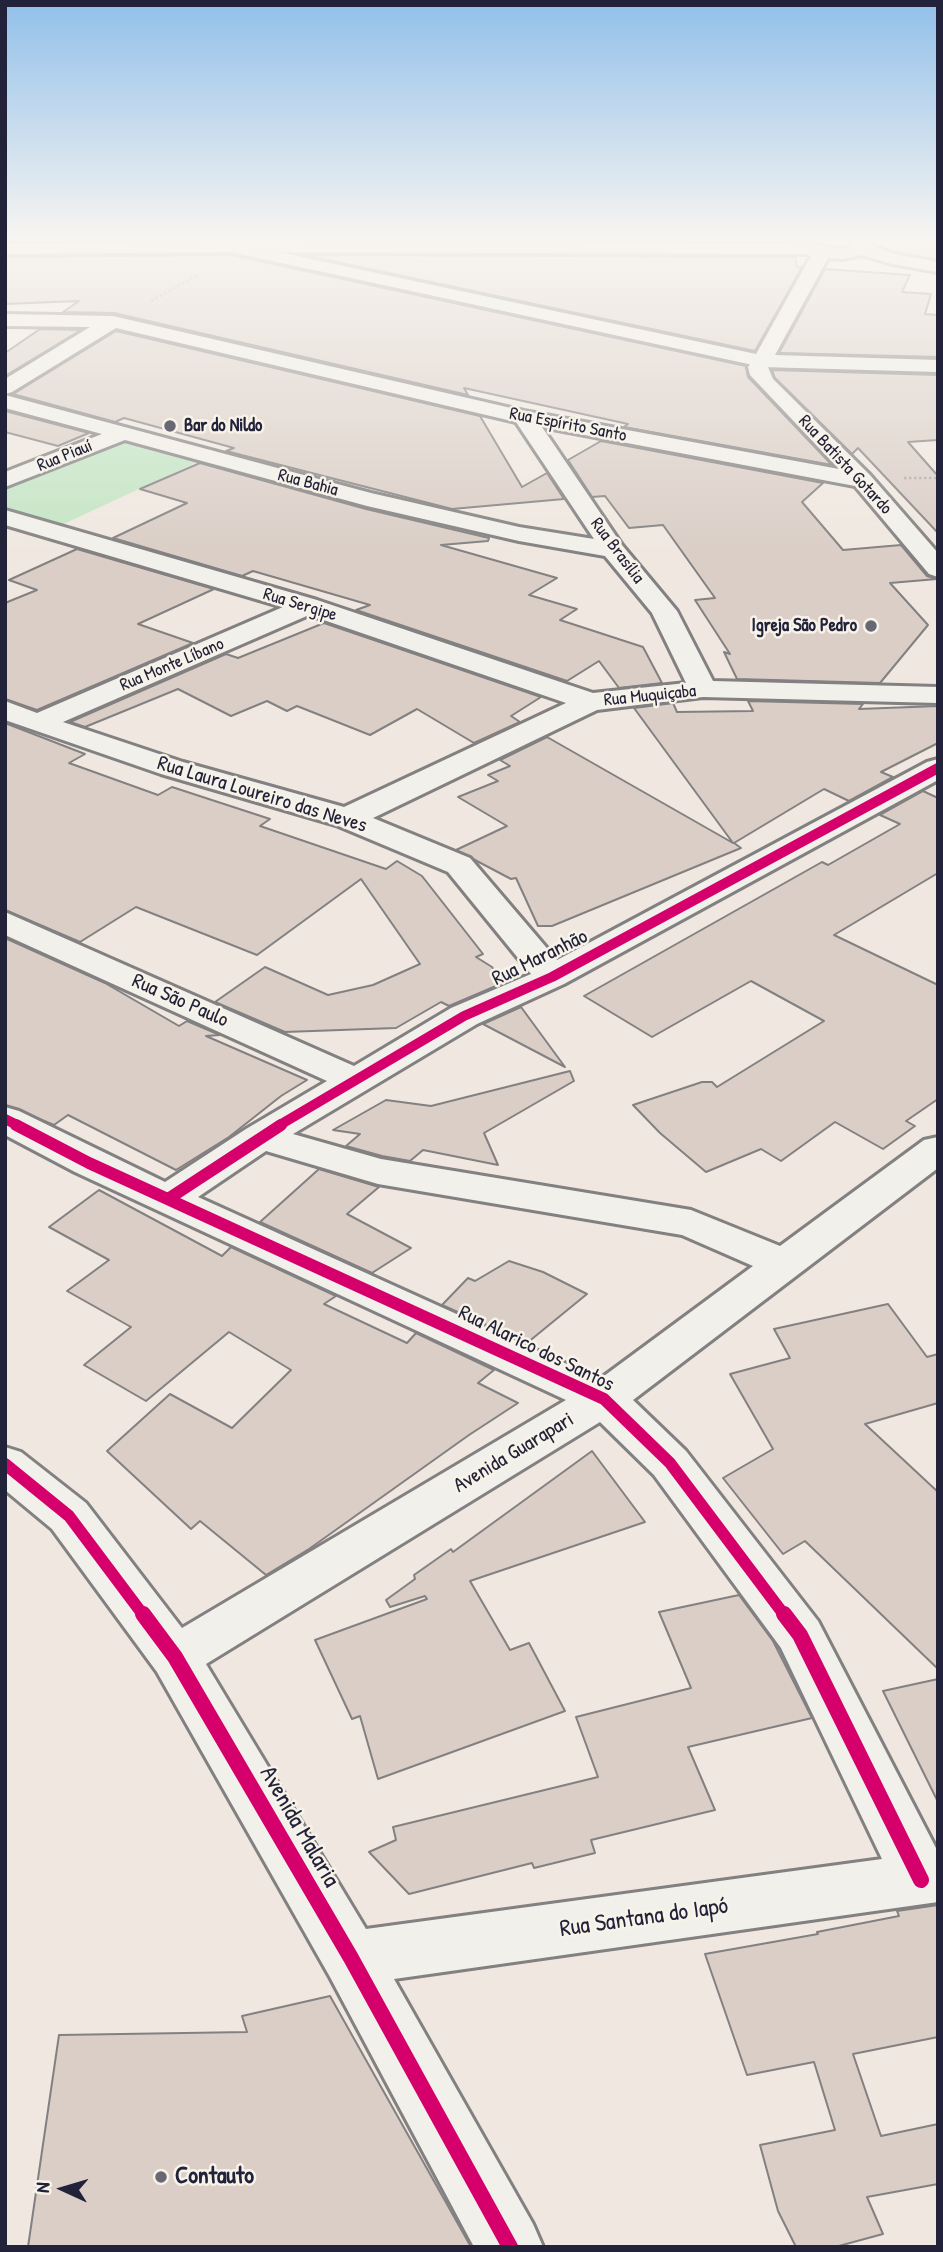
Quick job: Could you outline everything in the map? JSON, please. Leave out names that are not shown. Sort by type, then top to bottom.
[{"type":"street","points":[[5,388],[75,346]]},
{"type":"street","name":"Rua Espírito Santo","points":[[215,346],[524,416],[776,466],[862,480]]},
{"type":"street","points":[[687,346],[762,361],[938,366]]},
{"type":"street","points":[[762,361],[768,346]]},
{"type":"street","name":"Rua Batista Gotardo","points":[[762,361],[758,367],[766,383],[862,480],[938,569]]},
{"type":"street","name":"Rua Bahia","points":[[5,401],[367,499],[519,534],[613,550]]},
{"type":"street","name":"Rua Brasília","points":[[524,416],[613,550],[664,611],[703,690]]},
{"type":"street","name":"Rua Piauí","points":[[5,480],[124,433]]},
{"type":"street","name":"Rua Sergipe","points":[[5,517],[308,606],[591,702]]},
{"type":"street","name":"Rua Monte Líbano","points":[[37,723],[308,606]]},
{"type":"street","name":"Rua Muquiçaba","points":[[347,818],[591,702],[703,690],[938,695]]},
{"type":"street","name":"Rua Laura Loureiro das Neves","points":[[5,710],[172,768],[347,818],[459,865],[552,977]]},
{"type":"street","name":"Rua Maranhão","points":[[168,1199],[260,1137],[464,1016],[552,977],[938,768]]},
{"type":"street","name":"Rua São Paulo","points":[[5,922],[355,1080]]},
{"type":"street","name":"Rua Alarico dos Santos","points":[[5,1119],[168,1199],[604,1399],[670,1463],[800,1635],[929,1878]]},
{"type":"street","points":[[260,1137],[378,1171],[691,1223],[784,1264]]},
{"type":"street","name":"Avenida Guarapari","points":[[175,1657],[604,1399],[938,1149]]},
{"type":"street","name":"Avenida Malaria","points":[[5,1464],[69,1516],[175,1657],[351,1958],[510,2247]]},
{"type":"street","name":"Rua Santana do Iapó","points":[[351,1958],[929,1878]]},
{"type":"green space","points":[[123,436],[206,458],[55,528],[5,514],[5,483]]},
{"type":"building","points":[[15,346],[54,346],[5,376],[5,353]]},
{"type":"building","points":[[91,346],[181,346],[480,416],[522,487],[547,473],[564,499],[452,509],[226,451],[234,448],[124,418],[115,422],[13,394]]},
{"type":"building","points":[[257,346],[654,346],[746,366],[748,377],[832,465],[624,427],[628,424],[464,388],[468,395]]},
{"type":"building","points":[[732,346],[758,346],[755,351]]},
{"type":"building","points":[[783,346],[938,346],[938,357],[779,353]]},
{"type":"building","points":[[772,370],[938,375],[938,440],[908,442],[938,476],[938,533],[858,448],[852,454],[775,378]]},
{"type":"building","points":[[5,411],[89,433],[58,446],[5,432]]},
{"type":"building","points":[[601,441],[823,483],[802,502],[843,550],[901,545],[927,576],[937,579],[890,583],[928,625],[880,683],[737,679],[724,652],[730,654],[695,600],[715,598],[663,525],[629,528],[605,496],[592,497],[568,460]]},
{"type":"building","points":[[200,463],[366,509],[489,538],[488,541],[441,545],[557,578],[529,595],[577,609],[560,620],[643,647],[662,683],[619,688],[599,661],[567,681],[356,610],[370,605],[253,571],[242,576],[113,538],[187,503],[140,489]]},
{"type":"building","points":[[77,549],[214,589],[138,624],[193,643],[37,710],[5,699],[5,603],[37,590],[9,580]]},
{"type":"building","points":[[324,623],[541,697],[511,716],[520,722],[474,743],[417,709],[370,735],[297,706],[287,711],[267,701],[231,716],[178,689],[85,727],[70,722],[226,654],[238,658]]},
{"type":"building","points":[[748,701],[863,704],[859,709],[938,706],[938,743],[881,772],[893,777],[849,801],[824,789],[734,843],[741,848],[552,926],[538,926],[516,878],[511,879],[456,850],[507,826],[458,797],[498,781],[488,775],[510,766],[500,760],[547,737],[733,843],[634,708],[673,703],[677,712],[753,711]]},
{"type":"building","points":[[5,723],[85,754],[69,763],[158,795],[172,787],[270,819],[260,826],[386,869],[397,861],[422,876],[483,954],[476,957],[492,967],[503,983],[449,1006],[441,1002],[396,1028],[285,1032],[215,1002],[265,967],[328,995],[373,985],[420,964],[361,879],[257,955],[136,907],[80,942],[5,910]]},
{"type":"building","points":[[923,791],[938,798],[938,873],[834,935],[938,985],[938,1099],[906,1121],[915,1126],[883,1149],[835,1122],[781,1161],[761,1149],[706,1172],[660,1133],[633,1105],[702,1082],[712,1082],[717,1087],[824,1021],[751,981],[652,1037],[584,996],[822,862],[828,865],[900,824],[880,815]]},
{"type":"building","points":[[5,938],[105,983],[179,1026],[187,1021],[220,1035],[206,1036],[307,1080],[281,1096],[229,1137],[176,1170],[68,1115],[54,1125],[5,1105]]},
{"type":"building","points":[[521,1007],[565,1067],[483,1024]]},
{"type":"building","points":[[570,1071],[574,1081],[484,1133],[498,1165],[423,1150],[410,1161],[382,1156],[346,1146],[360,1134],[333,1130],[386,1100],[431,1106]]},
{"type":"building","points":[[319,1169],[379,1187],[347,1214],[411,1248],[372,1273],[260,1222]]},
{"type":"building","points":[[99,1190],[222,1256],[231,1247],[336,1296],[324,1304],[407,1343],[416,1333],[494,1370],[478,1383],[518,1403],[309,1549],[266,1575],[200,1521],[191,1529],[107,1451],[170,1394],[232,1428],[291,1370],[229,1332],[146,1401],[84,1365],[131,1327],[67,1291],[109,1260],[49,1227]]},
{"type":"building","points":[[509,1261],[543,1272],[587,1294],[527,1343],[442,1305],[468,1278],[475,1281]]},
{"type":"building","points":[[888,1304],[927,1357],[938,1354],[938,1403],[865,1424],[938,1492],[938,1669],[805,1541],[783,1554],[723,1478],[773,1449],[730,1374],[790,1358],[774,1329]]},
{"type":"building","points":[[592,1451],[645,1522],[470,1581],[510,1650],[529,1643],[565,1711],[378,1779],[360,1716],[352,1719],[315,1640],[427,1599],[425,1596],[390,1607],[386,1600],[415,1579],[414,1575],[451,1549],[453,1552]]},
{"type":"building","points":[[739,1595],[773,1641],[812,1718],[688,1747],[715,1810],[591,1840],[595,1853],[534,1868],[532,1863],[409,1894],[369,1852],[396,1840],[393,1827],[598,1777],[576,1717],[691,1688],[659,1612]]},
{"type":"building","points":[[938,1679],[938,1802],[883,1691]]},
{"type":"building","points":[[938,1905],[938,2037],[853,2054],[881,2136],[938,2124],[938,2184],[867,2197],[883,2234],[835,2247],[796,2247],[778,2211],[760,2145],[835,2130],[814,2062],[747,2075],[705,1954],[818,1934],[817,1932],[899,1916],[897,1911]]},
{"type":"building","points":[[330,1996],[471,2247],[28,2247],[59,2035],[247,2032],[242,2016]]},
{"type":"cycle path","points":[[168,1199],[260,1137],[464,1016],[552,977],[938,768]]},
{"type":"cycle path","points":[[5,1119],[89,1163],[604,1399],[670,1463],[800,1635],[921,1880]]},
{"type":"cycle path","points":[[5,1464],[69,1516],[175,1657],[351,1958],[510,2247]]},
{"type":"place","name":"Bar do Nildo","points":[[170,426]]},
{"type":"place","name":"Igreja São Pedro","points":[[871,626]]},
{"type":"place","name":"Contauto","points":[[161,2177]]}]
